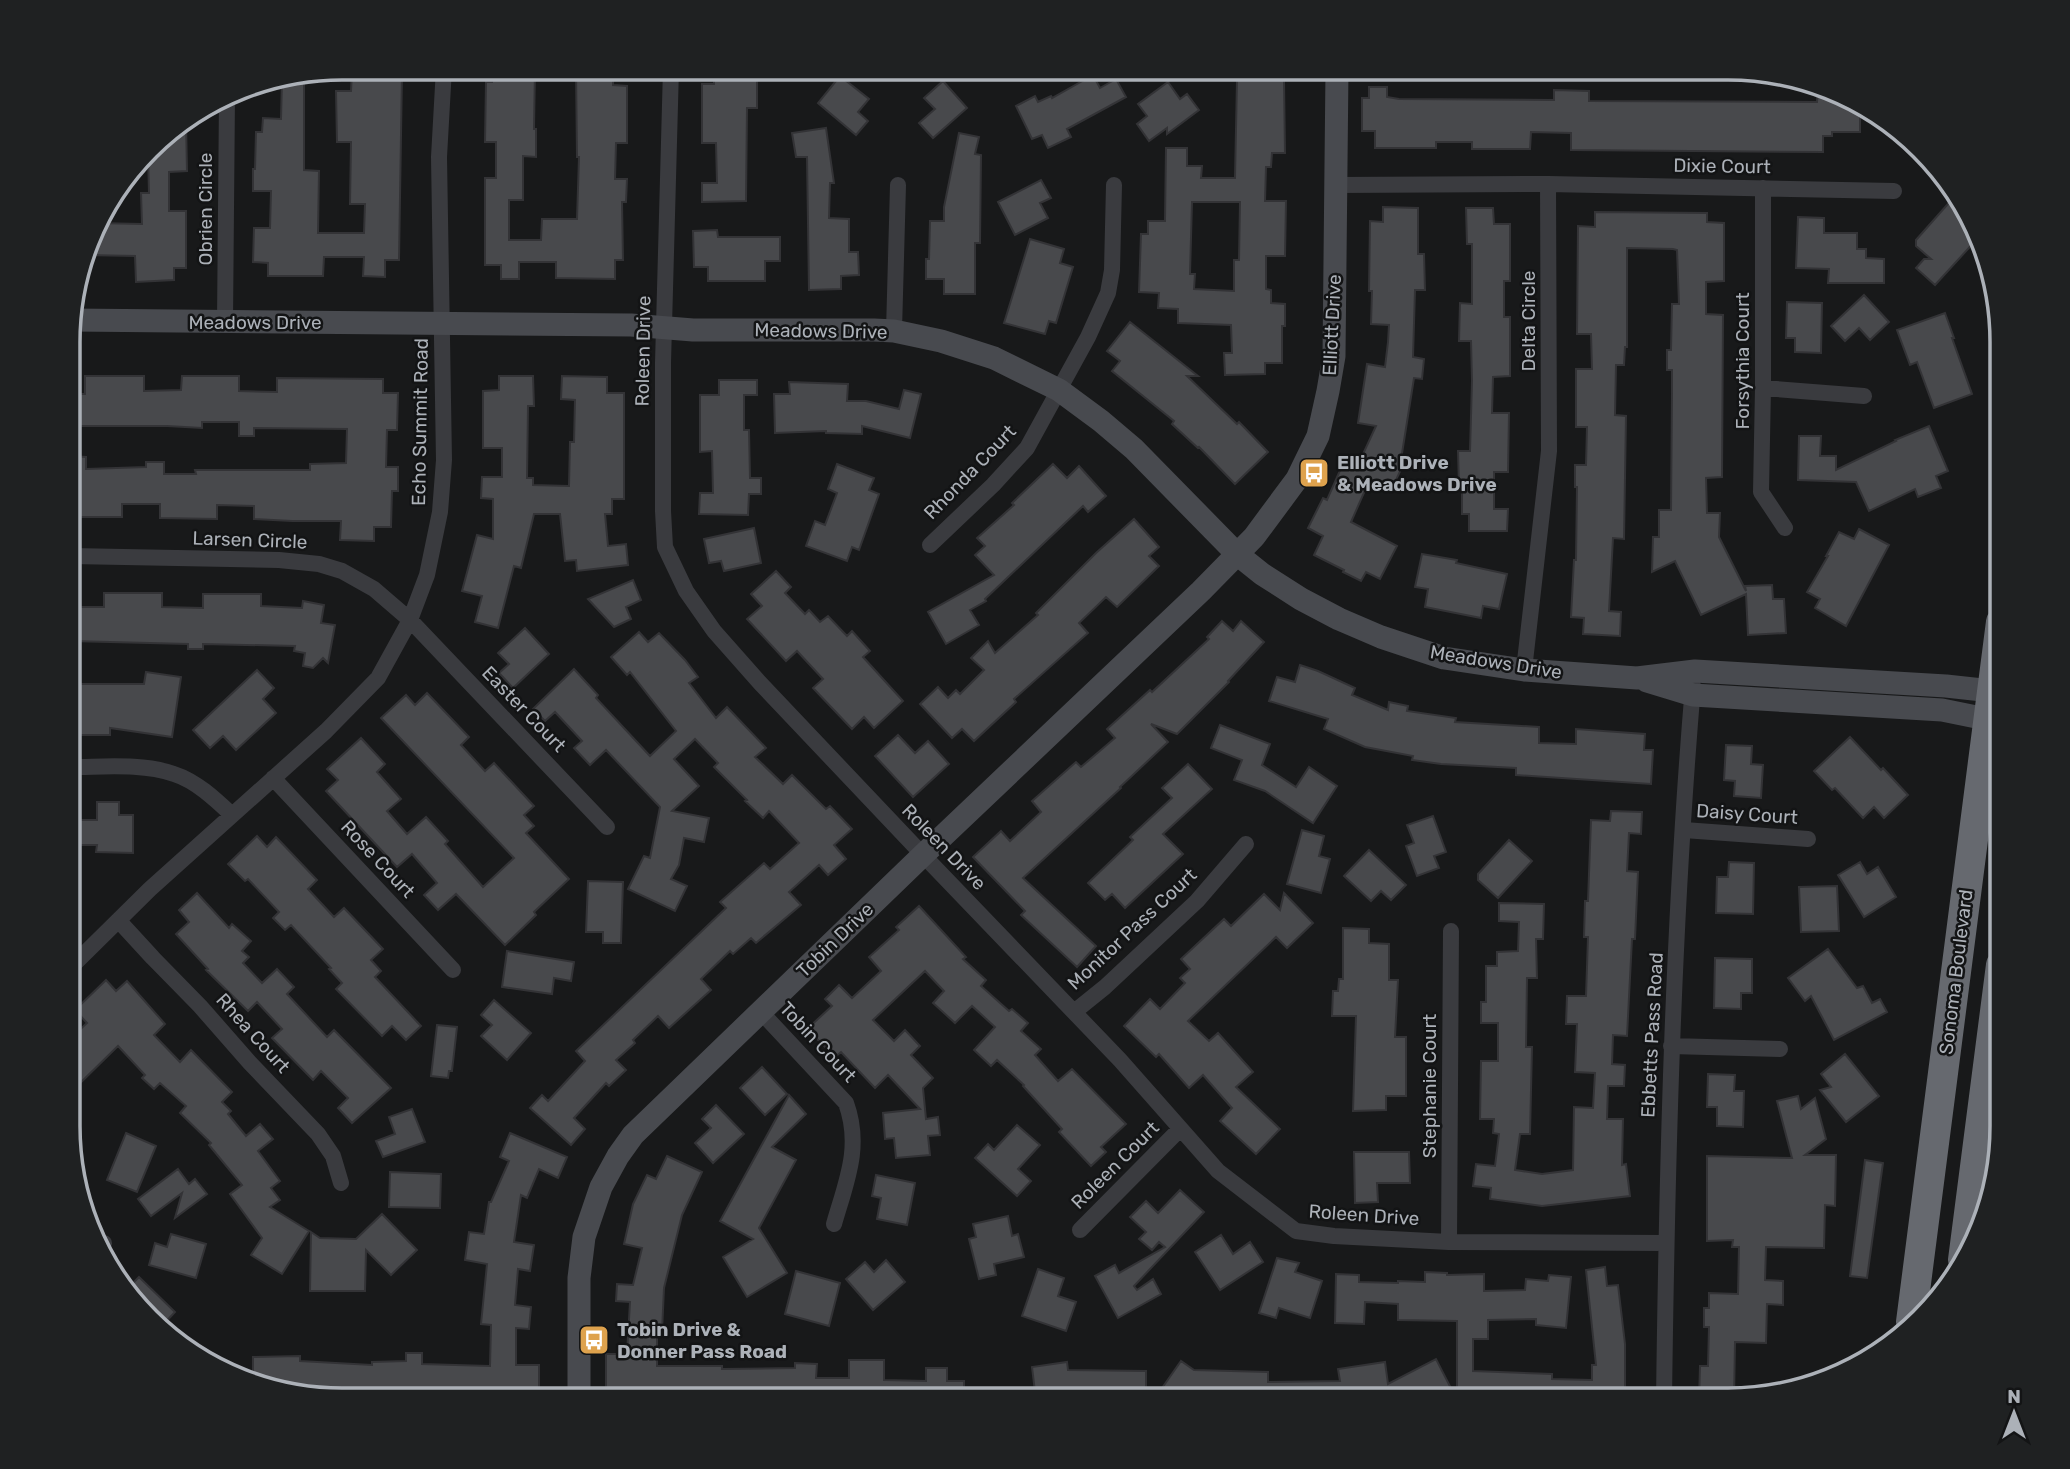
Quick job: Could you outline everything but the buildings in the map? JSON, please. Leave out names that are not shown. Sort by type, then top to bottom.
[{"type":"highway","name":"Sonoma Boulevard","points":[[1912,1313],[1990,758]]},
{"type":"highway","points":[[1966,1236],[1990,1051]]},
{"type":"street","name":"Echo Summit Road","points":[[80,958],[150,889],[326,731],[378,678],[410,620],[427,575],[439,512],[444,460],[439,156],[443,80]]},
{"type":"street","name":"Roleen Drive","points":[[671,80],[664,327],[665,547],[685,591],[714,631],[760,683],[1120,1060],[1218,1171],[1296,1231],[1334,1237],[1448,1241],[1666,1243]]},
{"type":"street","name":"Elliott Drive","points":[[1237,554],[1263,527],[1297,479],[1318,436],[1328,391],[1334,356],[1337,80]]},
{"type":"street","name":"Obrien Circle","points":[[225,322],[227,107]]},
{"type":"street","points":[[1336,185],[1548,184]]},
{"type":"street","name":"Dixie Court","points":[[1548,184],[1894,191]]},
{"type":"street","name":"Delta Circle","points":[[1524,670],[1549,451],[1548,184]]},
{"type":"street","points":[[894,331],[898,185]]},
{"type":"street","name":"Rhonda Court","points":[[930,545],[1027,449],[1088,337],[1108,293],[1112,270],[1114,185]]},
{"type":"street","name":"Forsythia Court","points":[[1763,188],[1761,492],[1785,528]]},
{"type":"street","name":"Meadows Drive","points":[[82,320],[631,325],[693,330],[894,331],[941,341],[994,358],[1059,390],[1134,449],[1237,554],[1301,599],[1381,637],[1444,658],[1524,670],[1637,678],[1695,671],[1990,691]]},
{"type":"street","points":[[1763,388],[1864,396]]},
{"type":"street","name":"Tobin Drive","points":[[579,1388],[579,1279],[584,1237],[601,1187],[633,1135],[1237,554]]},
{"type":"street","name":"Larsen Circle","points":[[80,556],[279,560],[320,564],[342,571],[374,589],[410,620]]},
{"type":"street","name":"Easter Court","points":[[410,620],[607,827]]},
{"type":"street","name":"Ebbetts Pass Road","points":[[1664,1388],[1671,1046],[1695,671]]},
{"type":"street","name":"Meadows Drive","points":[[1637,678],[1693,695],[1942,710],[1990,721]]},
{"type":"street","points":[[80,767],[143,767],[175,774],[205,791],[232,815]]},
{"type":"street","name":"Rose Court","points":[[273,778],[453,970]]},
{"type":"street","name":"Daisy Court","points":[[1684,830],[1808,839]]},
{"type":"street","name":"Monitor Pass Court","points":[[1074,1012],[1105,987],[1197,901],[1246,844]]},
{"type":"street","name":"Rhea Court","points":[[119,920],[318,1134],[334,1156],[341,1183]]},
{"type":"street","name":"Stephanie Court","points":[[1448,1241],[1451,931]]},
{"type":"street","name":"Tobin Court","points":[[761,1012],[846,1103],[852,1120],[853,1160],[834,1224]]},
{"type":"street","points":[[1671,1046],[1780,1049]]},
{"type":"street","name":"Roleen Court","points":[[1080,1230],[1180,1129]]},
{"type":"place","name":"Elliott Drive & Meadows Drive","points":[[1314,473]]},
{"type":"place","name":"Tobin Drive & Donner Pass Road","points":[[594,1340]]}]
